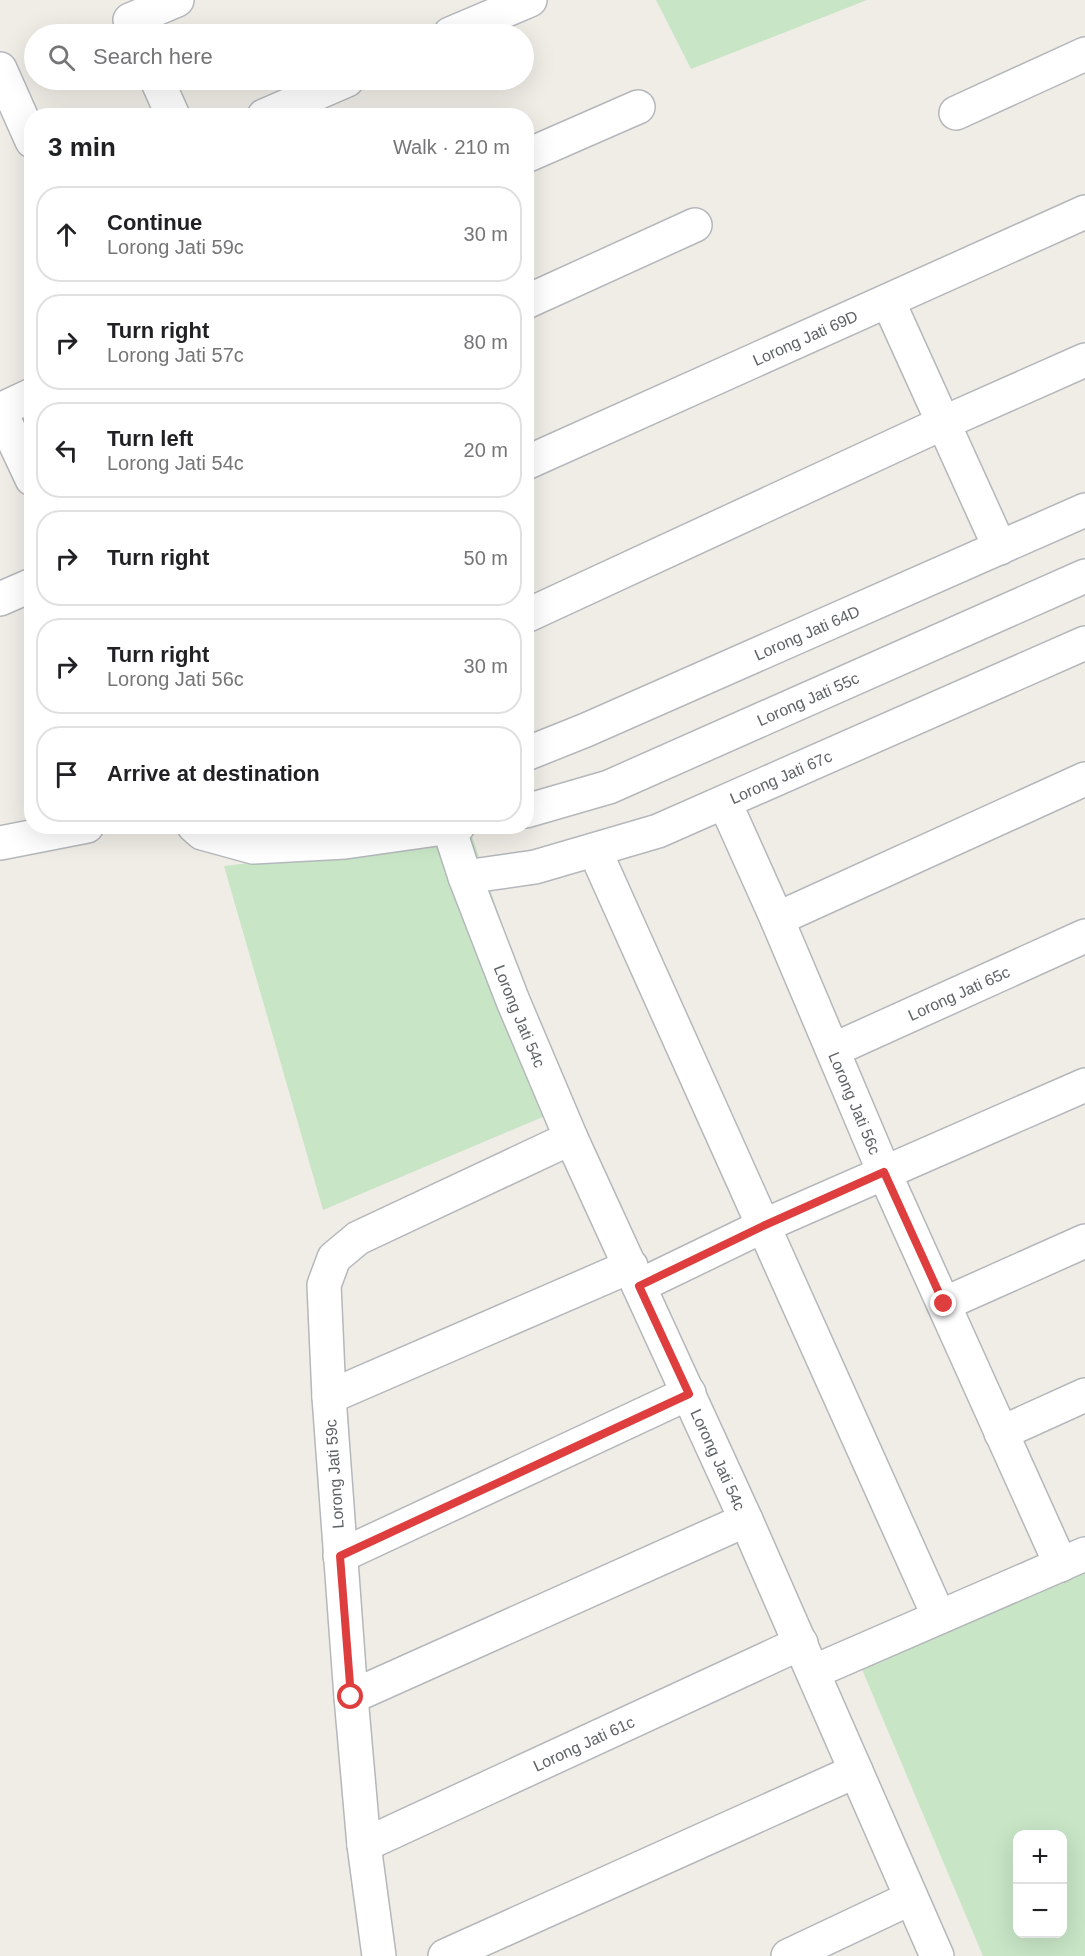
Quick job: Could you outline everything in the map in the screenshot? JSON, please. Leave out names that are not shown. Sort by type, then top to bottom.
[{"type":"street","points":[[129,18],[177,0]]},
{"type":"street","points":[[474,24],[530,0]]},
{"type":"street","points":[[956,113],[1085,54]]},
{"type":"street","points":[[0,69],[24,123]]},
{"type":"street","points":[[161,90],[169,108]]},
{"type":"street","points":[[282,108],[324,90]]},
{"type":"street","points":[[534,152],[638,106]]},
{"type":"street","name":"Lorong Jati 69D","points":[[534,458],[1085,212]]},
{"type":"street","points":[[534,298],[695,225]]},
{"type":"street","points":[[888,301],[1000,548]]},
{"type":"street","points":[[534,612],[943,423],[1085,360]]},
{"type":"street","points":[[24,399],[0,410],[8,448],[24,469]]},
{"type":"street","name":"Lorong Jati 64D","points":[[534,751],[1085,510]]},
{"type":"street","name":"Lorong Jati 55c","points":[[534,809],[609,787],[1085,576]]},
{"type":"street","points":[[0,599],[24,588]]},
{"type":"street","name":"Lorong Jati 67c","points":[[465,876],[535,867],[658,831],[1085,643]]},
{"type":"street","points":[[777,919],[1085,779]]},
{"type":"street","name":"Lorong Jati 56c","points":[[725,803],[777,919],[884,1172],[1001,1433],[1073,1560]]},
{"type":"street","points":[[0,843],[46,834]]},
{"type":"street","points":[[210,834],[253,848],[341,834]]},
{"type":"street","name":"Lorong Jati 54c","points":[[455,834],[465,876],[513,1001],[571,1138],[746,1520],[938,1956]]},
{"type":"street","points":[[595,851],[939,1617]]},
{"type":"street","name":"Lorong Jati 65c","points":[[832,1050],[1085,936]]},
{"type":"street","points":[[329,1397],[763,1226],[1085,1085]]},
{"type":"street","name":"Lorong Jati 59c","points":[[379,1956],[364,1845],[351,1697],[329,1397],[324,1286],[334,1258],[358,1238],[571,1138]]},
{"type":"street","points":[[944,1304],[1085,1241]]},
{"type":"street","points":[[340,1556],[689,1394]]},
{"type":"street","points":[[1001,1433],[1085,1395]]},
{"type":"street","points":[[351,1697],[746,1520]]},
{"type":"street","name":"Lorong Jati 61c","points":[[364,1845],[807,1658],[939,1617],[1073,1560]]},
{"type":"street","points":[[445,1956],[856,1771]]},
{"type":"street","points":[[788,1956],[911,1898]]},
{"type":"green space","points":[[656,0],[867,0],[691,69]]},
{"type":"green space","points":[[472,836],[564,1108],[323,1210],[224,866]]},
{"type":"green space","points":[[1085,1562],[1085,1956],[983,1956],[858,1660]]},
{"type":"route","points":[[351,1697],[340,1556],[689,1394],[639,1286],[763,1226],[884,1172],[944,1304]]}]
